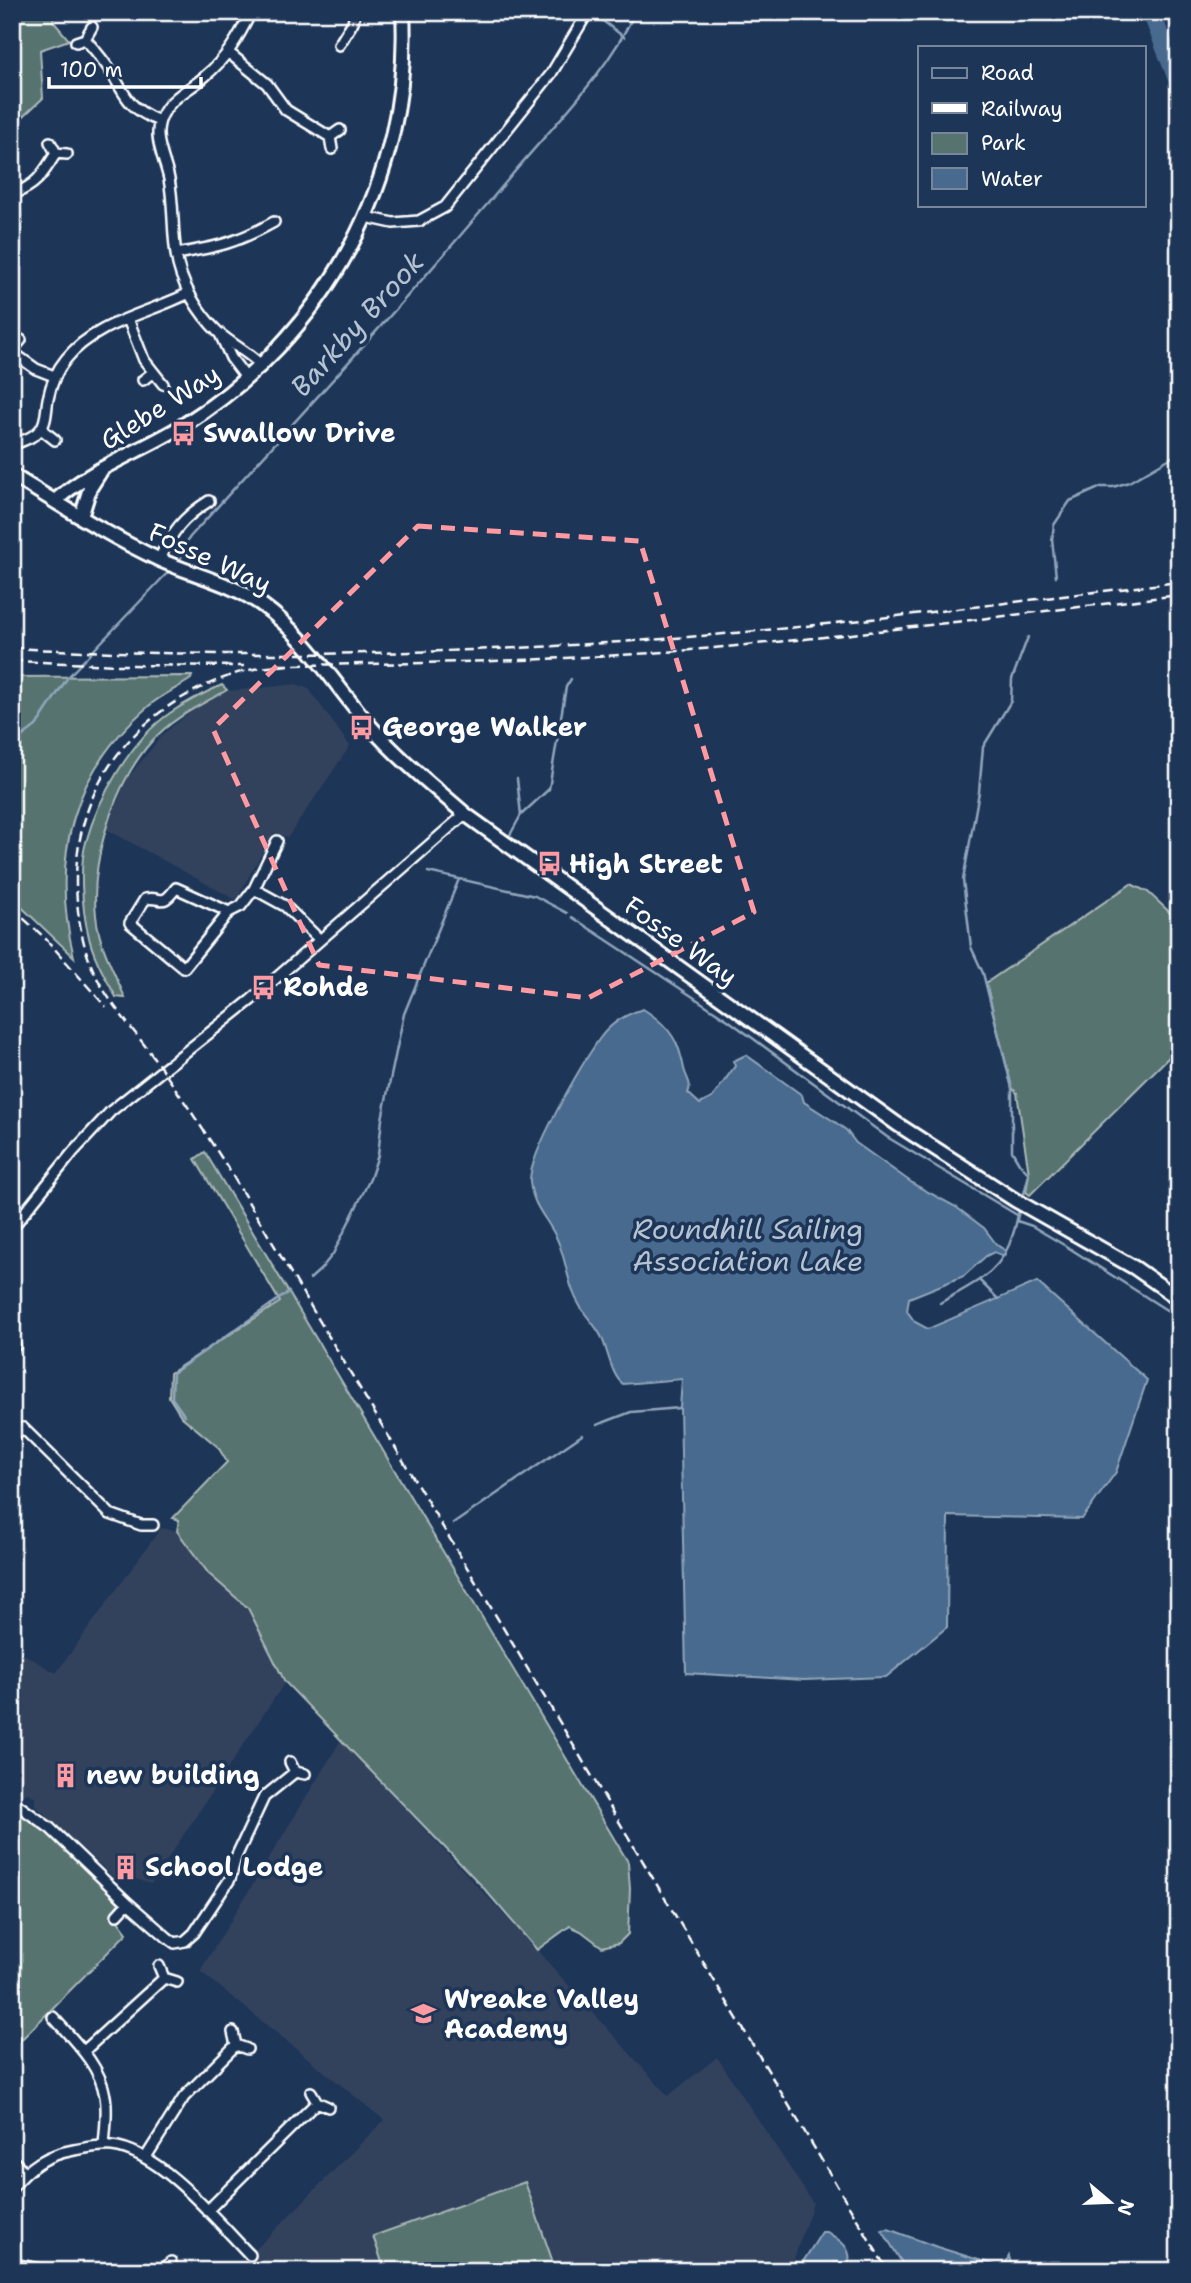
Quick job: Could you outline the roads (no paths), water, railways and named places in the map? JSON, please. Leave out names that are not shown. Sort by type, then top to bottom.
[{"type":"street","points":[[247,379],[231,358],[219,332],[189,293],[180,274],[172,193],[167,167],[159,148],[157,130],[165,109],[206,76],[229,53],[251,12]]},
{"type":"street","points":[[339,45],[354,22],[355,12]]},
{"type":"street","name":"Glebe Way","points":[[55,501],[77,482],[181,426],[247,379],[290,335],[334,277],[366,217],[390,149],[400,100],[403,12]]},
{"type":"street","points":[[366,217],[393,223],[419,221],[445,207],[551,74],[588,13]]},
{"type":"street","points":[[92,27],[81,41],[98,54],[132,106],[159,121]]},
{"type":"street","points":[[229,53],[267,85],[286,110],[330,137],[332,149]]},
{"type":"street","points":[[330,137],[340,130]]},
{"type":"street","points":[[50,142],[56,153]]},
{"type":"street","points":[[56,153],[67,154]]},
{"type":"street","points":[[12,239],[16,225],[13,193],[29,188],[37,182],[56,153]]},
{"type":"street","points":[[176,254],[220,247],[274,222]]},
{"type":"street","points":[[17,443],[41,429],[54,376],[82,343],[98,332],[189,293]]},
{"type":"street","points":[[128,319],[134,341],[152,373],[163,384]]},
{"type":"street","points":[[219,332],[262,366]]},
{"type":"street","points":[[21,340],[12,351],[36,369],[54,376]]},
{"type":"street","points":[[143,380],[152,373]]},
{"type":"street","points":[[41,429],[55,440]]},
{"type":"street","name":"Glebe Way","points":[[81,517],[90,488],[103,469]]},
{"type":"street","name":"Fosse Way","points":[[12,475],[81,517],[164,561],[246,594],[282,621],[304,643],[372,728],[406,763],[465,814],[897,1124],[1015,1200],[1135,1268],[1179,1299]]},
{"type":"street","points":[[164,561],[176,528],[188,514],[209,501]]},
{"type":"street","points":[[12,1228],[73,1152],[111,1111],[250,1000],[465,814]]},
{"type":"street","points":[[229,912],[176,888],[168,899],[162,902],[145,899],[130,923],[184,968],[229,912],[241,906],[254,889],[277,841]]},
{"type":"street","points":[[254,889],[285,906],[319,939]]},
{"type":"street","points":[[12,1437],[23,1428],[110,1514],[142,1525],[153,1525]]},
{"type":"street","points":[[12,1801],[50,1828],[128,1903],[175,1943],[185,1941],[194,1933],[230,1879],[236,1857],[264,1797],[300,1773],[290,1762]]},
{"type":"street","points":[[117,1915],[128,1903]]},
{"type":"street","points":[[159,1966],[164,1978]]},
{"type":"street","points":[[164,1978],[177,1982]]},
{"type":"street","points":[[84,2051],[102,2038],[164,1978]]},
{"type":"street","points":[[53,2017],[84,2051],[99,2076],[105,2095],[104,2146]]},
{"type":"street","points":[[233,2032],[236,2045]]},
{"type":"street","points":[[236,2045],[247,2049]]},
{"type":"street","points":[[145,2157],[184,2097],[236,2045]]},
{"type":"street","points":[[311,2092],[317,2102],[328,2108]]},
{"type":"street","points":[[207,2211],[317,2102]]},
{"type":"street","points":[[12,2189],[25,2172],[54,2154],[112,2146],[145,2157],[172,2177],[250,2255]]},
{"type":"street","points":[[12,2160],[25,2172]]},
{"type":"street","points":[[162,2271],[171,2262]]},
{"type":"street","points":[[12,2264],[52,2271]]},
{"type":"water","name":"Roundhill Sailing Association Lake","points":[[643,1009],[662,1023],[672,1035],[679,1048],[689,1082],[688,1093],[700,1104],[712,1098],[735,1066],[733,1061],[746,1055],[802,1095],[804,1102],[846,1130],[856,1143],[915,1185],[956,1207],[984,1228],[997,1245],[1006,1251],[1004,1256],[994,1252],[964,1276],[909,1298],[907,1311],[915,1322],[928,1329],[1037,1282],[1147,1380],[1116,1472],[1082,1519],[948,1516],[947,1627],[886,1677],[804,1680],[686,1673],[680,1408],[682,1379],[623,1384],[619,1380],[601,1336],[576,1299],[559,1244],[538,1208],[530,1182],[538,1151],[547,1131],[592,1050],[614,1024]]},
{"type":"water","points":[[888,2229],[998,2266],[1005,2264],[1009,2256],[1013,2271],[907,2271],[882,2230]]},
{"type":"water","points":[[822,2232],[827,2232],[844,2244],[849,2252],[849,2262],[835,2262],[826,2271],[797,2271]]},
{"type":"waterway","points":[[591,12],[624,37]]},
{"type":"waterway","name":"Barkby Brook","points":[[179,563],[190,537],[392,313],[579,98],[610,56],[635,12]]},
{"type":"waterway","points":[[1151,12],[1179,84]]},
{"type":"waterway","points":[[1179,263],[1179,274]]},
{"type":"waterway","points":[[1056,577],[1052,539],[1054,525],[1070,501],[1101,487],[1113,487],[1129,482],[1179,453]]},
{"type":"waterway","name":"Barkby Brook","points":[[12,744],[36,726],[68,677],[171,569]]},
{"type":"waterway","points":[[1023,1198],[1029,1174],[1012,1151],[1012,1088],[983,973],[971,947],[963,880],[979,792],[983,747],[1011,701],[1012,679],[1028,637]]},
{"type":"waterway","points":[[510,835],[521,815],[549,789],[566,687],[571,679]]},
{"type":"waterway","points":[[517,779],[521,815]]},
{"type":"waterway","points":[[428,872],[535,896],[567,913]]},
{"type":"waterway","points":[[310,1279],[333,1254],[370,1179],[378,1155],[382,1119],[404,1014],[459,879]]},
{"type":"waterway","points":[[572,917],[728,1020],[887,1137],[1017,1215]]},
{"type":"waterway","points":[[940,1303],[993,1269],[1008,1248],[1020,1208]]},
{"type":"waterway","points":[[1017,1221],[1032,1226],[1069,1248],[1179,1318]]},
{"type":"waterway","points":[[980,1281],[998,1299]]},
{"type":"waterway","points":[[184,1415],[172,1398],[173,1373],[289,1292]]},
{"type":"waterway","points":[[597,1425],[631,1412],[680,1408]]},
{"type":"waterway","points":[[453,1524],[582,1435]]},
{"type":"railway","points":[[12,648],[265,654],[519,648],[811,626],[1179,582]]},
{"type":"railway","points":[[279,665],[485,661],[691,650],[1179,595]]},
{"type":"railway","points":[[12,661],[244,666]]},
{"type":"railway","points":[[289,665],[246,671],[198,689],[141,728],[118,753],[100,781],[87,813],[79,847],[76,884],[78,907],[81,931],[91,965],[109,998],[164,1072],[228,1168],[888,2271]]},
{"type":"railway","points":[[12,908],[45,938],[106,1007]]},
{"type":"place","name":"Swallow Drive","points":[[183,433]]},
{"type":"place","name":"George Walker","points":[[362,727]]},
{"type":"place","name":"High Street","points":[[549,864]]},
{"type":"place","name":"Rohde","points":[[263,987]]},
{"type":"place","name":"new building","points":[[66,1775]]},
{"type":"place","name":"School Lodge","points":[[125,1867]]},
{"type":"place","name":"Wreake Valley Academy","points":[[424,2014]]}]
